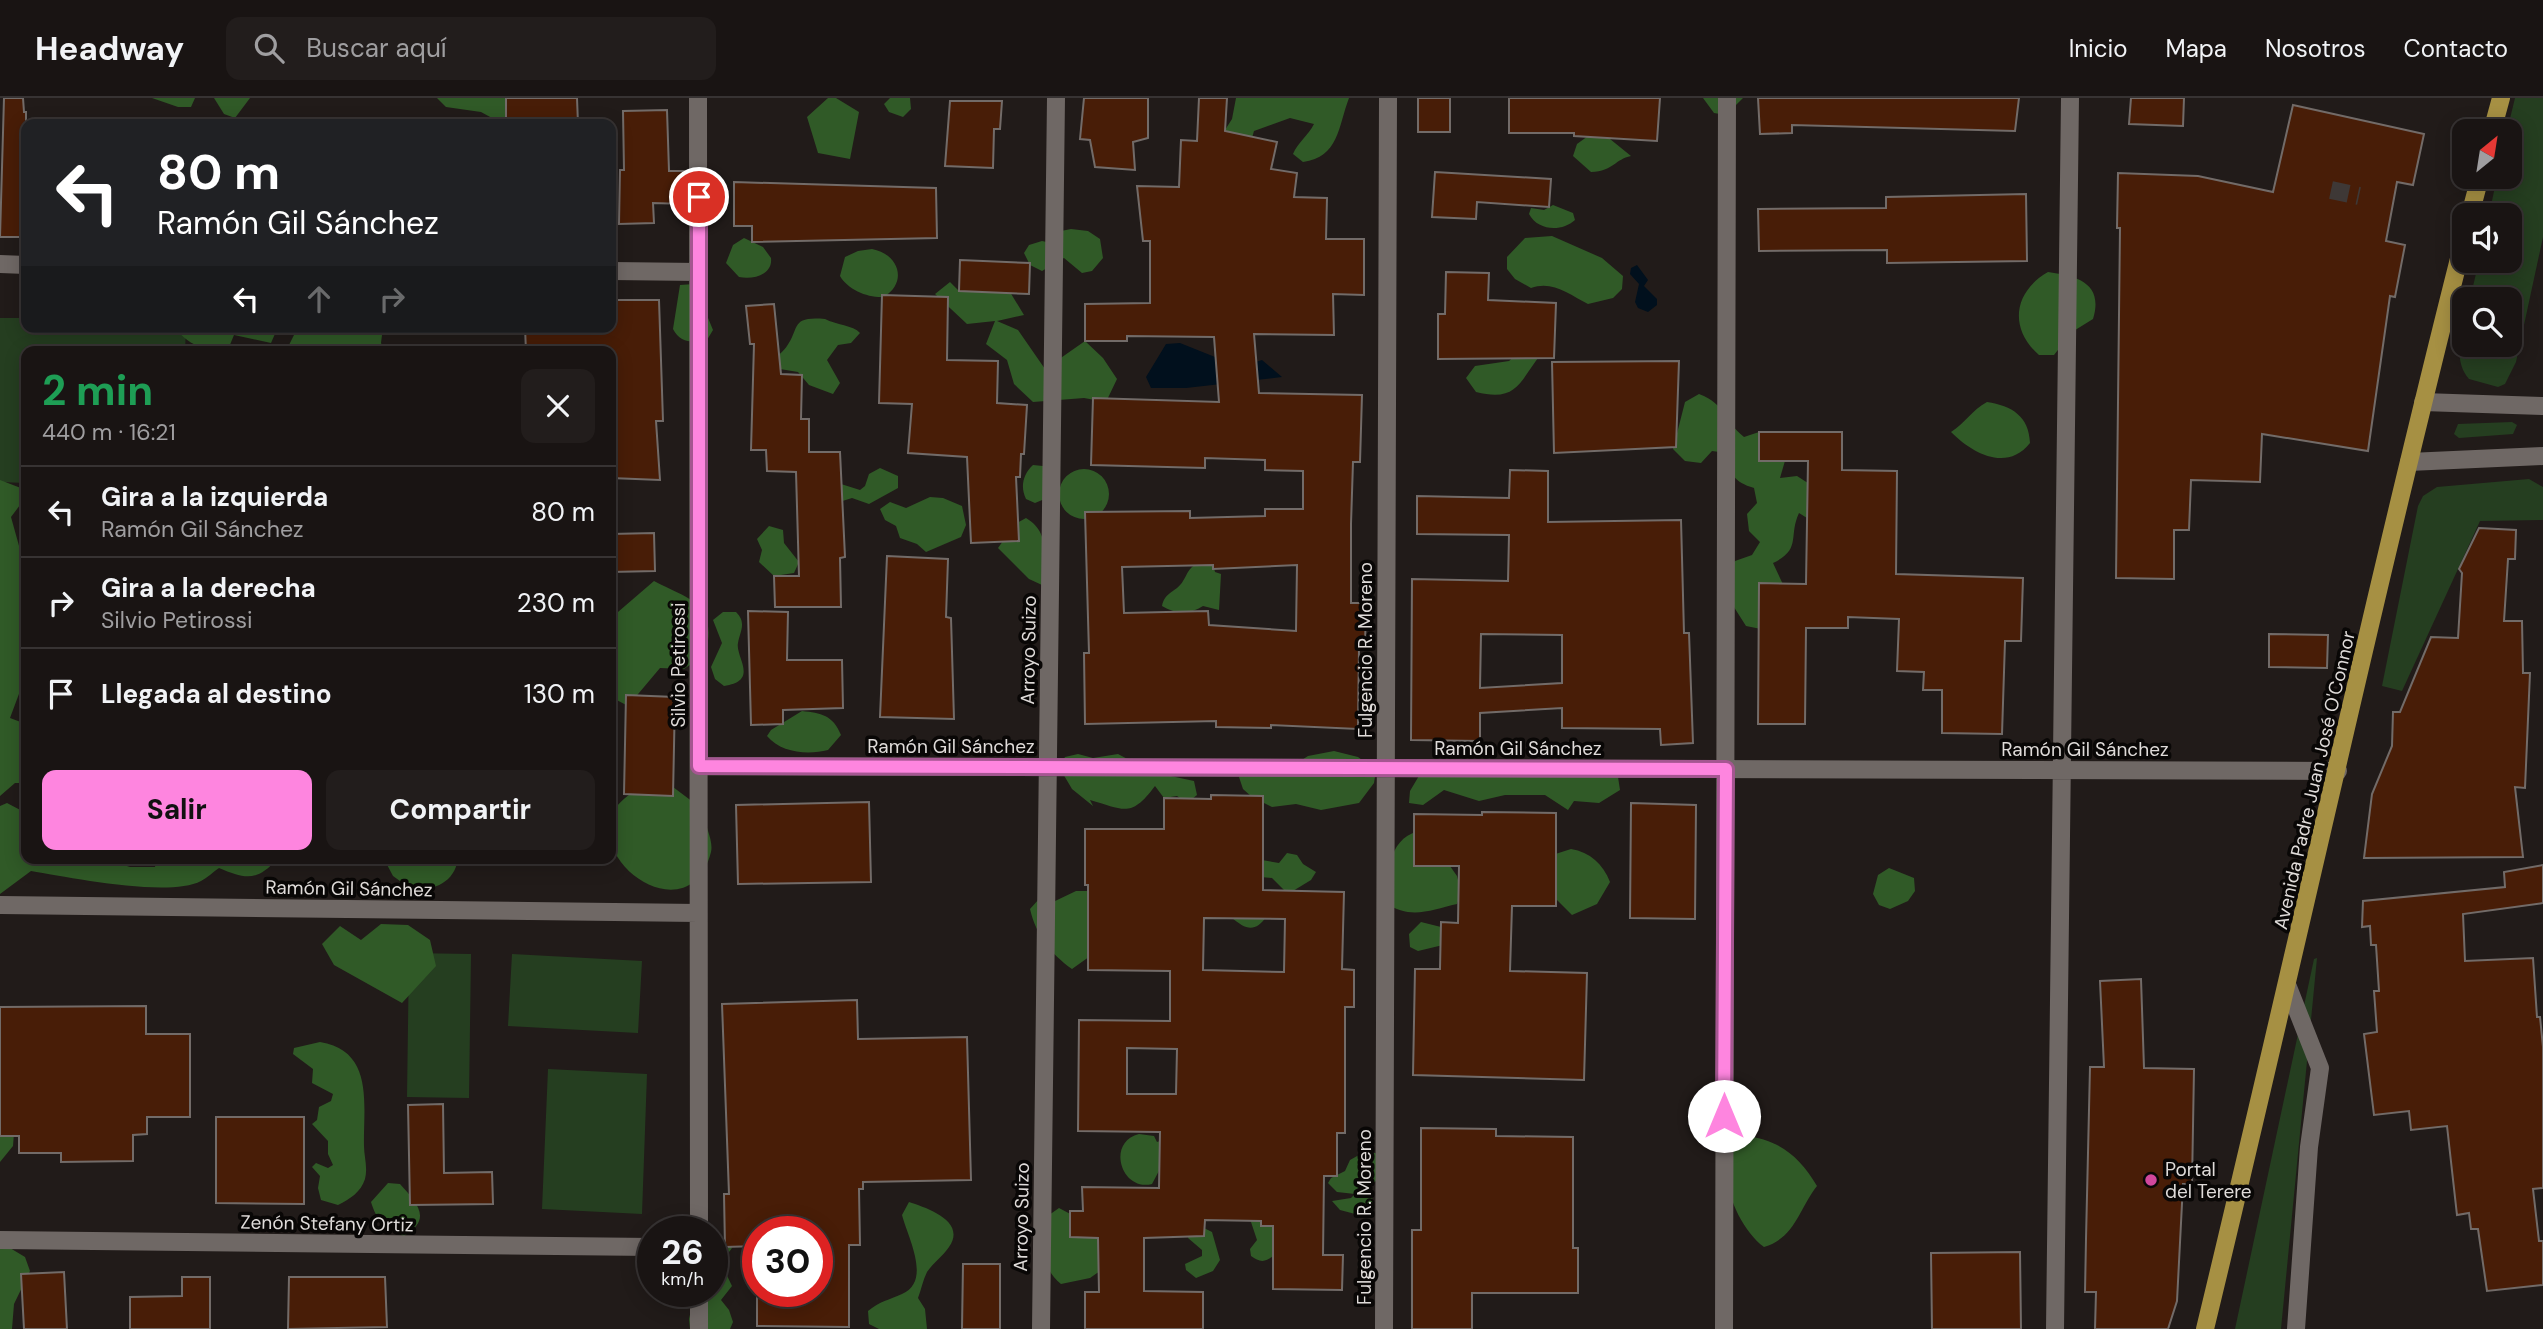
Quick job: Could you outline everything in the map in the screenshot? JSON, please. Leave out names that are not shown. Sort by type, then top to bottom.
[{"type":"main road","points":[[2494,119],[2498,98]]},
{"type":"main road","name":"Avenida Padre Juan José O'Connor","points":[[2205,1329],[2455,273]]},
{"type":"street","name":"Silvio Petirossi","points":[[698,98],[699,1216]]},
{"type":"street","name":"Arroyo Suizo","points":[[1041,1329],[1056,98]]},
{"type":"street","name":"Fulgencio R. Moreno","points":[[1384,1329],[1388,98]]},
{"type":"street","points":[[1724,1329],[1727,98]]},
{"type":"street","points":[[2055,1329],[2070,98]]},
{"type":"street","points":[[0,264],[21,265]]},
{"type":"street","points":[[616,271],[699,272]]},
{"type":"street","points":[[2423,402],[2543,406]]},
{"type":"street","points":[[2409,462],[2543,456]]},
{"type":"street","name":"Ramón Gil Sánchez","points":[[699,766],[2338,771]]},
{"type":"street","name":"Ramón Gil Sánchez","points":[[0,905],[698,913]]},
{"type":"street","points":[[2288,987],[2320,1068],[2309,1147],[2296,1329]]},
{"type":"street","name":"Zenón Stefany Ortiz","points":[[0,1240],[637,1247]]},
{"type":"street","points":[[699,1307],[699,1329]]},
{"type":"green space","points":[[152,98],[195,98],[191,107],[178,107]]},
{"type":"green space","points":[[214,98],[250,98],[235,118],[224,114]]},
{"type":"green space","points":[[437,98],[535,98],[580,119],[494,119],[481,112],[446,107]]},
{"type":"green space","points":[[828,98],[836,98],[859,112],[850,159],[818,153],[807,117]]},
{"type":"green space","points":[[890,98],[910,98],[911,109],[903,117],[889,112],[884,104]]},
{"type":"green space","points":[[1236,98],[1349,98],[1335,139],[1324,154],[1303,162],[1293,154],[1314,124],[1290,118],[1254,131],[1243,169],[1225,170],[1225,130],[1232,119]]},
{"type":"green space","points":[[1703,98],[1743,98],[1726,115],[1714,113]]},
{"type":"green space","points":[[2515,98],[2543,98],[2543,237],[2522,334],[2522,287],[2473,287],[2476,273],[2522,273],[2522,203],[2492,203],[2494,189],[2522,189],[2522,119],[2510,119]]},
{"type":"green space","points":[[1588,136],[1610,139],[1631,156],[1605,170],[1591,172],[1573,156],[1577,144]]},
{"type":"green space","points":[[1553,205],[1573,213],[1575,220],[1564,227],[1550,228],[1538,224],[1529,214],[1531,208],[1544,210]]},
{"type":"green space","points":[[1061,231],[1088,231],[1100,239],[1103,258],[1092,271],[1082,273],[1064,258],[1042,271],[1030,265],[1024,253],[1029,245],[1042,241],[1051,243]]},
{"type":"green space","points":[[1552,236],[1602,258],[1623,276],[1622,289],[1613,298],[1588,304],[1560,289],[1546,286],[1531,288],[1515,279],[1507,269],[1507,257],[1525,238]]},
{"type":"green space","points":[[744,238],[763,247],[771,258],[769,269],[761,275],[739,277],[726,263],[733,245]]},
{"type":"green space","points":[[872,249],[889,256],[897,269],[896,284],[884,297],[859,292],[840,276],[845,257]]},
{"type":"green space","points":[[2048,272],[2069,276],[2086,284],[2095,297],[2095,307],[2093,319],[2072,332],[2054,355],[2039,355],[2023,334],[2019,311],[2028,290]]},
{"type":"green space","points":[[950,282],[959,291],[1010,292],[1024,315],[997,321],[1018,330],[1045,369],[1085,341],[1103,358],[1117,379],[1106,402],[1084,398],[1033,402],[1014,384],[1007,360],[986,344],[995,321],[967,324],[935,294]]},
{"type":"green space","points":[[694,284],[713,330],[707,340],[697,342],[679,337],[673,329],[680,285]]},
{"type":"green space","points":[[0,318],[21,318],[21,333],[186,333],[185,346],[21,346],[21,483],[0,482]]},
{"type":"green space","points":[[825,319],[860,333],[851,343],[838,345],[827,360],[840,383],[833,394],[809,385],[798,372],[780,369],[774,359],[786,348],[801,321]]},
{"type":"green space","points":[[179,333],[275,333],[271,343],[234,335],[229,346],[198,346]]},
{"type":"green space","points":[[295,333],[382,333],[382,346],[288,346]]},
{"type":"green space","points":[[1533,340],[1545,350],[1518,386],[1502,394],[1476,392],[1466,378],[1475,366],[1509,361]]},
{"type":"green space","points":[[2460,357],[2517,357],[2505,384],[2498,387],[2469,379]]},
{"type":"green space","points":[[1699,394],[1715,403],[1744,437],[1759,432],[1778,434],[1789,447],[1780,478],[1797,476],[1811,485],[1815,501],[1807,518],[1799,513],[1788,553],[1773,563],[1787,593],[1761,629],[1746,626],[1732,604],[1725,571],[1735,561],[1752,555],[1760,542],[1749,531],[1747,514],[1757,503],[1754,488],[1737,480],[1729,466],[1727,453],[1712,451],[1701,463],[1685,461],[1673,449],[1685,402]]},
{"type":"green space","points":[[1987,402],[2004,406],[2023,419],[2030,443],[2021,452],[2011,457],[1990,457],[1969,447],[1951,432]]},
{"type":"green space","points":[[2512,422],[2517,425],[2513,434],[2459,438],[2454,434],[2458,424]]},
{"type":"green space","points":[[1033,465],[1043,466],[1047,498],[1035,503],[1026,499],[1023,490],[1025,477]]},
{"type":"green space","points":[[880,468],[898,476],[898,488],[869,504],[852,498],[833,504],[841,484],[860,490],[865,486],[869,474]]},
{"type":"green space","points":[[1084,469],[1101,477],[1109,494],[1101,511],[1084,519],[1067,511],[1059,494],[1067,477]]},
{"type":"green space","points":[[2529,479],[2543,487],[2543,520],[2480,521],[2402,691],[2382,686],[2418,506],[2423,496],[2437,487]]},
{"type":"green space","points":[[0,480],[21,488],[21,504],[11,517],[21,553],[21,688],[10,718],[21,722],[21,783],[15,783],[0,796]]},
{"type":"green space","points":[[930,497],[943,498],[962,506],[966,525],[961,537],[926,552],[917,544],[900,538],[896,526],[885,520],[880,509],[890,502],[906,508]]},
{"type":"green space","points":[[1026,518],[1040,531],[1043,539],[1042,585],[1029,579],[998,548],[1015,524]]},
{"type":"green space","points":[[769,526],[783,530],[784,543],[799,562],[794,573],[774,576],[759,562],[762,550],[757,539]]},
{"type":"green space","points":[[1197,563],[1213,564],[1215,572],[1221,574],[1219,610],[1203,606],[1182,612],[1162,606],[1166,597],[1180,585]]},
{"type":"green space","points":[[654,581],[691,600],[705,614],[708,624],[706,654],[684,669],[660,668],[628,706],[616,700],[616,614]]},
{"type":"green space","points":[[723,612],[736,612],[741,620],[738,649],[743,668],[741,679],[724,686],[715,679],[711,667],[722,643],[713,620]]},
{"type":"green space","points":[[802,711],[826,716],[838,728],[841,735],[828,750],[795,751],[780,746],[767,736],[771,730]]},
{"type":"green space","points":[[1334,751],[1358,757],[1376,770],[1374,783],[1359,803],[1321,810],[1296,804],[1272,807],[1243,789],[1239,777],[1244,766],[1297,763],[1308,756]]},
{"type":"green space","points":[[1078,754],[1093,758],[1118,754],[1152,772],[1194,781],[1197,795],[1187,803],[1177,796],[1164,798],[1155,786],[1140,803],[1127,809],[1090,800],[1093,806],[1072,789],[1059,767],[1065,757]]},
{"type":"green space","points":[[1423,769],[1618,777],[1620,790],[1599,803],[1574,801],[1568,810],[1545,795],[1505,795],[1479,801],[1444,790],[1423,805],[1409,803],[1410,791]]},
{"type":"green space","points":[[647,781],[673,787],[705,811],[711,852],[700,876],[684,888],[665,889],[645,883],[628,870],[616,854],[616,808]]},
{"type":"green space","points":[[7,803],[21,810],[21,864],[121,864],[130,867],[155,867],[155,864],[272,864],[257,875],[244,876],[219,868],[201,881],[186,886],[166,887],[118,885],[31,871],[0,894],[0,806]]},
{"type":"green space","points":[[1418,831],[1442,839],[1461,892],[1457,904],[1412,912],[1386,903],[1389,870],[1395,851],[1400,842]]},
{"type":"green space","points":[[1571,849],[1595,860],[1610,882],[1597,904],[1572,915],[1554,897],[1543,858]]},
{"type":"green space","points":[[1287,853],[1297,855],[1303,864],[1316,872],[1311,880],[1288,894],[1272,878],[1260,877],[1262,860],[1279,863]]},
{"type":"green space","points":[[387,864],[457,864],[448,879],[429,889],[414,891],[393,876]]},
{"type":"green space","points":[[1889,868],[1914,878],[1915,891],[1908,901],[1890,909],[1879,905],[1873,894],[1878,875]]},
{"type":"green space","points":[[1076,891],[1089,891],[1093,954],[1072,969],[1045,943],[1030,909],[1039,899],[1053,902]]},
{"type":"green space","points":[[1267,916],[1258,925],[1250,928],[1231,917]]},
{"type":"green space","points":[[1421,922],[1441,927],[1443,945],[1418,951],[1410,947],[1409,934]]},
{"type":"green space","points":[[381,924],[408,925],[430,940],[436,966],[402,1003],[334,965],[322,944],[340,926],[361,940]]},
{"type":"green space","points":[[409,953],[471,954],[469,1098],[407,1097]]},
{"type":"green space","points":[[512,954],[642,961],[638,1033],[508,1026]]},
{"type":"green space","points":[[2317,958],[2281,1329],[2235,1329],[2314,959]]},
{"type":"green space","points":[[320,1042],[338,1047],[350,1056],[358,1068],[364,1098],[365,1179],[354,1195],[338,1205],[321,1200],[318,1188],[320,1176],[312,1167],[316,1163],[328,1168],[333,1165],[328,1154],[328,1141],[312,1124],[317,1120],[319,1107],[331,1101],[333,1094],[312,1083],[313,1069],[293,1054],[294,1048]]},
{"type":"green space","points":[[0,1060],[14,1133],[13,1146],[0,1162]]},
{"type":"green space","points":[[548,1069],[647,1074],[642,1214],[542,1209]]},
{"type":"green space","points":[[1139,1134],[1154,1136],[1157,1142],[1160,1141],[1161,1167],[1152,1184],[1132,1181],[1122,1165],[1120,1155],[1123,1146]]},
{"type":"green space","points":[[1744,1136],[1768,1141],[1787,1151],[1803,1166],[1817,1186],[1790,1230],[1774,1243],[1764,1247],[1753,1237],[1736,1209],[1727,1177],[1728,1161],[1734,1147]]},
{"type":"green space","points":[[1366,1151],[1379,1154],[1376,1181],[1369,1186],[1374,1206],[1359,1215],[1340,1210],[1332,1201],[1351,1198],[1355,1194],[1337,1192],[1328,1183],[1331,1178],[1345,1171],[1350,1160]]},
{"type":"green space","points":[[388,1183],[400,1184],[419,1211],[418,1223],[404,1236],[383,1224],[371,1202]]},
{"type":"green space","points":[[909,1202],[942,1217],[953,1230],[953,1238],[947,1250],[927,1272],[918,1298],[925,1309],[927,1329],[879,1329],[869,1324],[868,1311],[911,1288],[916,1279],[916,1258],[902,1215]]},
{"type":"green space","points":[[1059,1208],[1110,1235],[1100,1271],[1090,1278],[1061,1284],[1049,1269],[1044,1252],[1049,1215]]},
{"type":"green space","points":[[1243,1213],[1277,1226],[1273,1256],[1267,1260],[1257,1260],[1251,1256],[1250,1249],[1257,1240],[1251,1222]]},
{"type":"green space","points":[[1200,1226],[1212,1232],[1220,1260],[1213,1271],[1196,1278],[1186,1270],[1185,1264],[1202,1256],[1202,1250],[1188,1238],[1190,1232]]},
{"type":"green space","points":[[0,1242],[25,1257],[30,1271],[14,1304],[12,1329],[0,1329]]},
{"type":"green space","points":[[692,1307],[727,1307],[733,1322],[730,1329],[690,1329]]},
{"type":"water","points":[[1637,265],[1648,280],[1644,286],[1657,299],[1657,305],[1648,312],[1638,308],[1635,302],[1639,284],[1630,274],[1631,268]]},
{"type":"water","points":[[1180,343],[1215,357],[1224,372],[1262,360],[1282,377],[1186,388],[1151,388],[1146,377],[1166,344]]},
{"type":"building","points":[[4,98],[23,98],[26,119],[21,119],[21,237],[0,237]]},
{"type":"building","points":[[506,98],[577,98],[578,119],[506,119]]},
{"type":"building","points":[[1084,98],[1148,98],[1148,138],[1133,142],[1135,170],[1095,167],[1090,140],[1080,139]]},
{"type":"building","points":[[1199,98],[1227,98],[1225,131],[1277,142],[1271,169],[1297,173],[1294,197],[1327,198],[1326,239],[1364,239],[1364,295],[1333,294],[1334,335],[1254,334],[1259,393],[1362,395],[1360,462],[1353,462],[1351,524],[1351,603],[1366,603],[1365,647],[1359,647],[1358,729],[1271,725],[1271,728],[1216,727],[1216,721],[1085,724],[1084,653],[1089,653],[1085,512],[1190,511],[1190,518],[1265,516],[1265,509],[1303,509],[1303,471],[1265,470],[1265,460],[1205,458],[1205,468],[1091,465],[1093,398],[1219,402],[1214,337],[1127,336],[1127,341],[1085,341],[1085,304],[1150,303],[1150,241],[1143,241],[1137,186],[1179,187],[1181,140],[1197,141]],"holes":[[[1213,565],[1213,569],[1297,565],[1296,631],[1209,625],[1208,611],[1124,613],[1122,567]]]},
{"type":"building","points":[[1418,98],[1450,98],[1450,132],[1418,132]]},
{"type":"building","points":[[1509,98],[1660,98],[1657,141],[1574,136],[1574,133],[1509,133]]},
{"type":"building","points":[[1758,98],[2019,98],[2015,131],[1792,125],[1792,133],[1760,134]]},
{"type":"building","points":[[2131,98],[2184,98],[2183,126],[2129,124]]},
{"type":"building","points":[[950,101],[1002,101],[1000,129],[994,129],[993,168],[945,166]]},
{"type":"building","points":[[2293,105],[2424,134],[2413,185],[2397,182],[2386,241],[2405,245],[2395,297],[2390,296],[2368,451],[2262,434],[2260,482],[2191,480],[2189,530],[2174,530],[2174,579],[2116,578],[2120,228],[2117,228],[2118,173],[2198,176],[2273,192]]},
{"type":"building","points":[[667,110],[669,171],[686,171],[685,204],[653,203],[654,223],[619,224],[620,170],[624,170],[623,111]]},
{"type":"building","points":[[1435,172],[1551,179],[1549,207],[1477,202],[1476,219],[1432,217]]},
{"type":"building","points":[[734,182],[936,188],[937,238],[752,242],[752,226],[734,226]]},
{"type":"building","points":[[2026,194],[2027,261],[1887,263],[1887,250],[1759,251],[1758,209],[1886,208],[1886,197]]},
{"type":"building","points":[[960,260],[1030,263],[1029,294],[959,291]]},
{"type":"building","points":[[1446,272],[1489,273],[1488,300],[1556,303],[1554,358],[1438,359],[1438,314],[1445,314]]},
{"type":"building","points":[[882,295],[948,297],[947,360],[998,361],[997,403],[1027,405],[1024,454],[1021,454],[1020,477],[1016,477],[1019,541],[971,543],[967,457],[908,453],[912,404],[879,403]]},
{"type":"building","points":[[616,300],[659,300],[663,421],[656,421],[660,480],[616,478],[616,346],[526,346],[525,333],[616,333]]},
{"type":"building","points":[[774,304],[781,374],[802,375],[801,419],[809,419],[809,452],[840,452],[845,557],[840,558],[841,607],[775,607],[774,576],[799,576],[796,472],[767,471],[766,450],[751,450],[754,344],[750,344],[746,306]]},
{"type":"building","points":[[1679,361],[1676,447],[1554,453],[1552,362]]},
{"type":"building","points":[[1759,432],[1842,432],[1842,470],[1897,471],[1896,574],[2023,578],[2021,641],[2005,641],[2002,734],[1942,733],[1942,690],[1923,690],[1924,672],[1897,671],[1899,619],[1848,617],[1848,628],[1806,628],[1805,724],[1758,724],[1759,583],[1806,584],[1808,461],[1759,461]]},
{"type":"building","points":[[1510,470],[1548,471],[1548,522],[1681,520],[1684,633],[1689,633],[1693,743],[1661,745],[1660,729],[1562,728],[1562,708],[1480,713],[1480,741],[1411,740],[1412,579],[1508,581],[1509,535],[1417,534],[1417,496],[1509,498]],"holes":[[[1481,634],[1562,635],[1562,683],[1480,688]]]},
{"type":"building","points":[[2479,528],[2516,530],[2515,559],[2508,559],[2504,621],[2522,621],[2523,673],[2530,673],[2525,788],[2515,787],[2523,857],[2364,858],[2372,794],[2392,746],[2393,712],[2400,712],[2431,637],[2458,638],[2462,573],[2459,569]]},
{"type":"building","points":[[654,533],[655,571],[616,572],[616,534]]},
{"type":"building","points":[[887,556],[948,559],[946,617],[951,618],[954,719],[880,717]]},
{"type":"building","points":[[748,611],[788,612],[787,660],[842,660],[843,708],[783,710],[783,724],[751,725]]},
{"type":"building","points":[[2269,634],[2328,635],[2327,668],[2269,667]]},
{"type":"building","points":[[626,695],[675,697],[673,796],[624,794]]},
{"type":"building","points":[[1211,795],[1263,796],[1263,890],[1344,892],[1342,969],[1354,970],[1354,1007],[1345,1007],[1345,1133],[1337,1133],[1337,1176],[1324,1176],[1323,1255],[1343,1255],[1342,1290],[1273,1289],[1273,1226],[1261,1226],[1261,1221],[1205,1220],[1204,1236],[1144,1238],[1144,1291],[1203,1292],[1203,1329],[1085,1329],[1085,1292],[1099,1292],[1098,1238],[1070,1237],[1070,1211],[1083,1211],[1082,1187],[1159,1188],[1160,1132],[1078,1131],[1079,1020],[1170,1021],[1170,971],[1088,970],[1085,829],[1164,829],[1164,798],[1211,799]],"holes":[[[1204,918],[1285,919],[1284,972],[1203,970]],[[1127,1048],[1177,1049],[1176,1094],[1127,1094]]]},
{"type":"building","points":[[869,802],[871,882],[738,884],[736,805]]},
{"type":"building","points":[[1631,803],[1696,805],[1695,919],[1630,918]]},
{"type":"building","points":[[1482,812],[1556,813],[1556,906],[1512,906],[1510,971],[1587,973],[1584,1080],[1413,1075],[1415,969],[1440,969],[1441,922],[1458,923],[1459,866],[1414,866],[1414,814],[1482,815]]},
{"type":"building","points":[[2543,865],[2543,903],[2463,914],[2465,961],[2533,958],[2537,1017],[2540,1017],[2543,1047],[2543,1188],[2533,1189],[2539,1241],[2543,1241],[2543,1285],[2487,1291],[2478,1229],[2471,1229],[2469,1213],[2457,1215],[2447,1126],[2411,1130],[2409,1111],[2374,1115],[2364,1034],[2377,1032],[2374,991],[2379,991],[2376,945],[2371,945],[2370,926],[2362,927],[2363,901],[2505,887],[2504,872]]},
{"type":"building","points":[[2141,979],[2144,1068],[2194,1069],[2192,1184],[2183,1184],[2177,1301],[2168,1329],[2095,1329],[2096,1292],[2085,1292],[2090,1067],[2104,1067],[2100,981]]},
{"type":"building","points":[[857,1000],[858,1039],[967,1037],[971,1180],[863,1182],[863,1189],[859,1189],[860,1245],[849,1245],[849,1327],[757,1326],[757,1307],[833,1307],[833,1216],[742,1216],[742,1246],[728,1247],[728,1216],[724,1216],[724,1194],[729,1194],[722,1004]]},
{"type":"building","points":[[146,1006],[146,1034],[190,1034],[190,1117],[147,1117],[147,1134],[133,1135],[133,1161],[61,1162],[61,1153],[19,1153],[19,1136],[0,1136],[0,1007]]},
{"type":"building","points":[[443,1104],[444,1173],[492,1172],[493,1204],[410,1205],[408,1105]]},
{"type":"building","points":[[216,1117],[304,1117],[304,1204],[216,1203]]},
{"type":"building","points":[[1421,1128],[1496,1129],[1496,1136],[1573,1137],[1573,1248],[1578,1248],[1578,1293],[1472,1293],[1472,1329],[1412,1329],[1412,1230],[1421,1230]]},
{"type":"building","points":[[2020,1252],[2021,1329],[1932,1329],[1931,1253]]},
{"type":"building","points":[[963,1264],[1000,1264],[1000,1329],[962,1329]]},
{"type":"building","points":[[64,1272],[67,1329],[24,1329],[21,1274]]},
{"type":"building","points":[[182,1277],[210,1277],[210,1329],[130,1329],[130,1297],[182,1296]]},
{"type":"building","points":[[289,1277],[385,1277],[387,1327],[288,1329]]},
{"type":"tunnel","points":[[2331,190],[2359,196]]},
{"type":"place","name":"Portal del Terere","points":[[2151,1180]]},
{"type":"route","points":[[699,197],[699,766],[1726,769],[1724,1116]]}]
